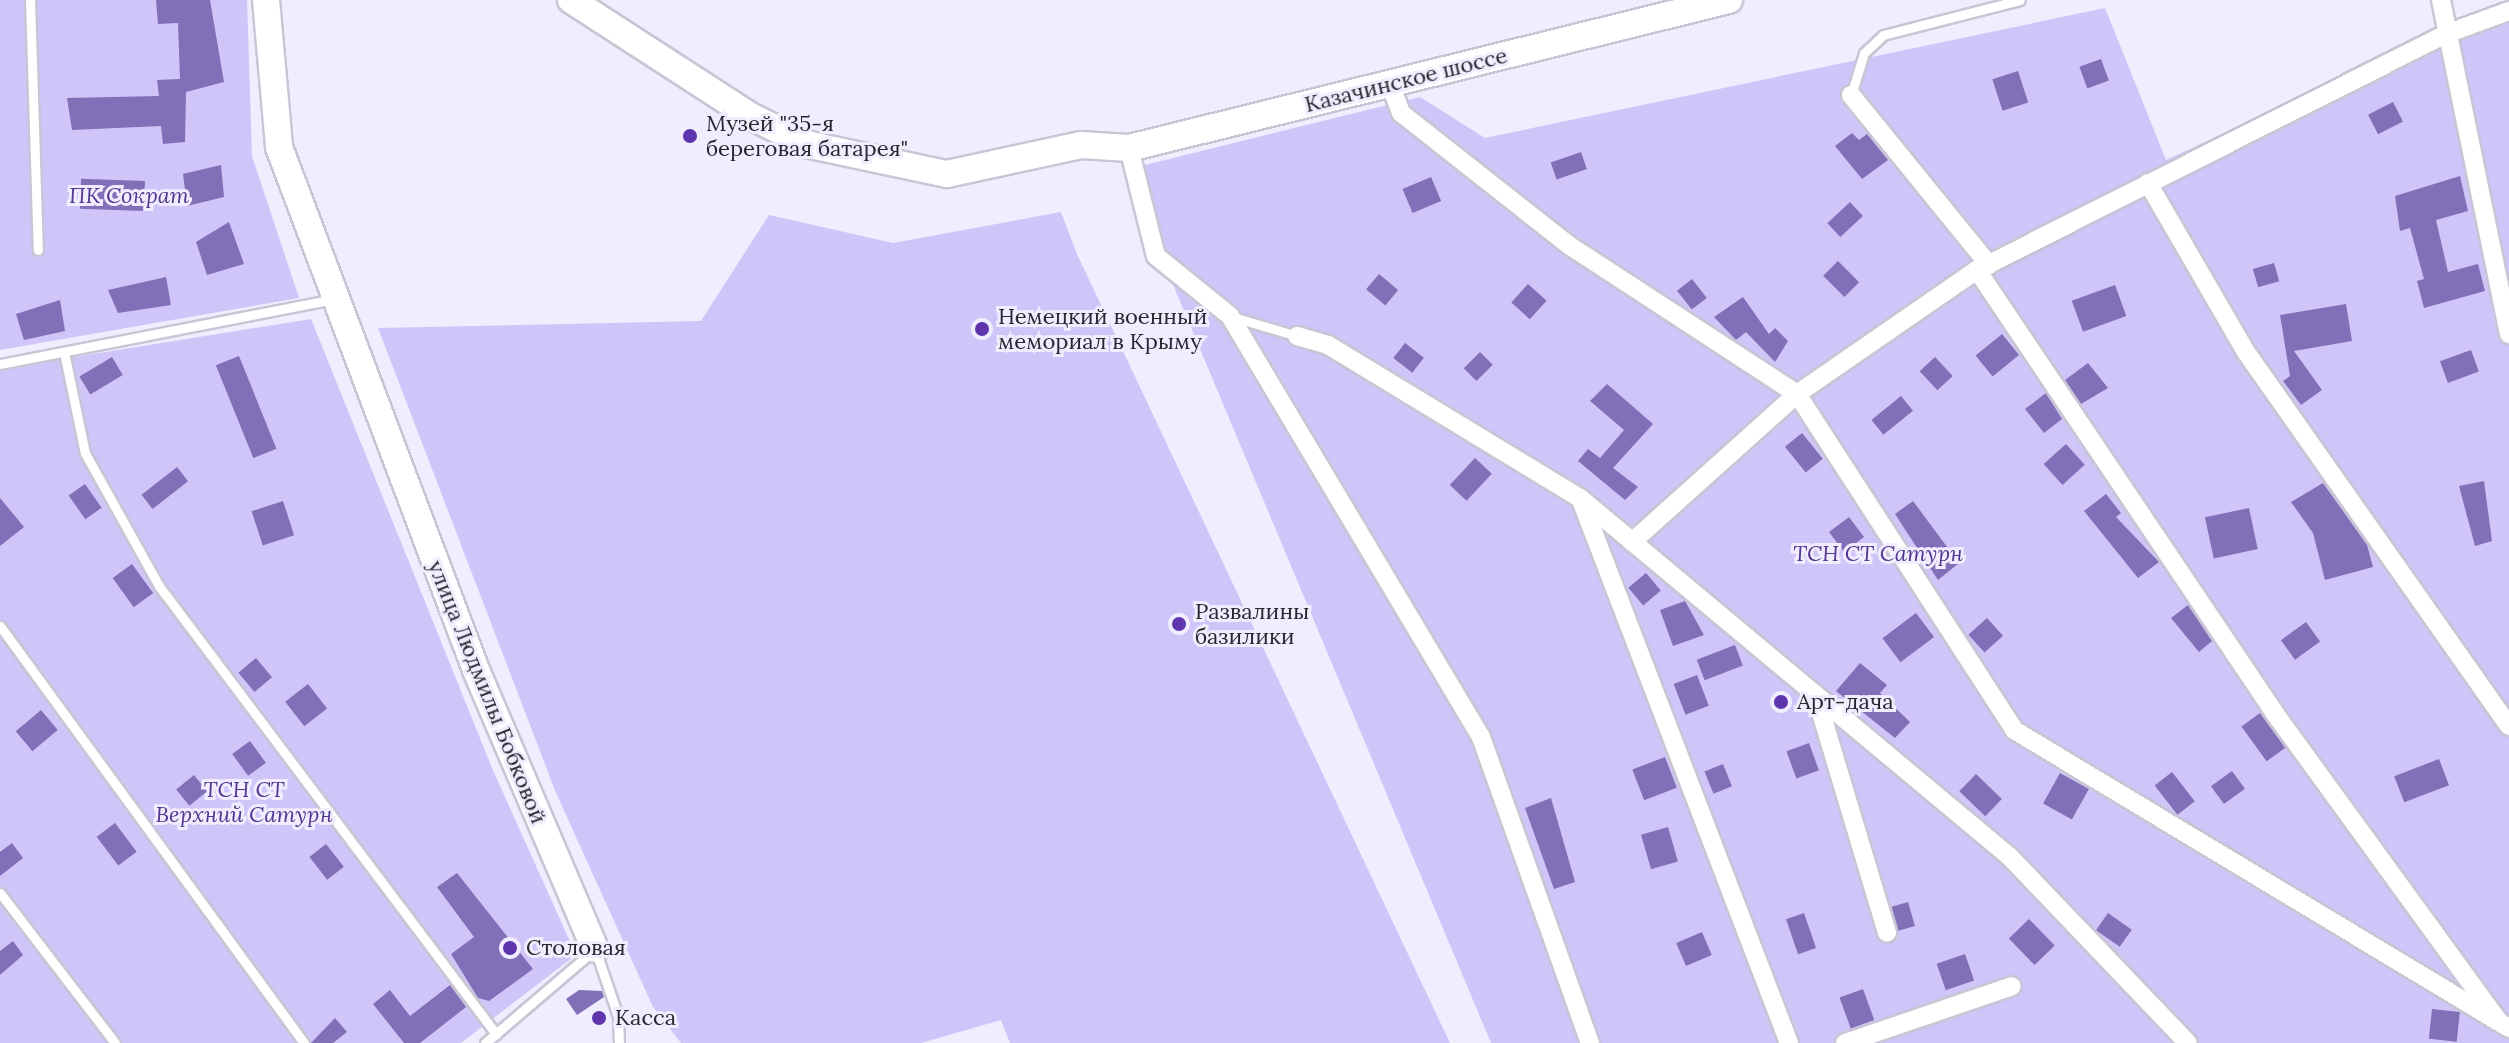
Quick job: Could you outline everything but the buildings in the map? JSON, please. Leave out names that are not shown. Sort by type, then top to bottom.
[{"type":"main road","name":"улица Людмилы Бобковой","points":[[266,0],[279,147],[333,299],[476,670],[595,949]]},
{"type":"main road","name":"Казачинское шоссе","points":[[571,0],[752,117],[810,145],[873,164],[947,174],[1081,145],[1129,148],[1729,0]]},
{"type":"street","points":[[2441,0],[2509,334]]},
{"type":"street","points":[[1632,542],[1797,394],[1983,267],[2446,34],[2509,11]]},
{"type":"street","points":[[1390,84],[1401,113],[1570,246],[1797,394],[2014,730],[2507,1029]]},
{"type":"street","points":[[1851,95],[1983,267],[2276,715],[2507,1029]]},
{"type":"street","points":[[1129,148],[1156,256],[1230,316],[1481,737],[1590,1043]]},
{"type":"street","points":[[2148,183],[2246,352],[2509,726]]},
{"type":"street","points":[[1297,336],[1328,345],[1580,498],[2010,857],[2188,1043]]},
{"type":"street","points":[[1580,498],[1789,1043]]},
{"type":"street","points":[[1816,696],[1887,933]]},
{"type":"street","points":[[1845,1043],[2012,986]]},
{"type":"lane","points":[[30,0],[38,250]]},
{"type":"lane","points":[[1851,95],[1864,53],[1883,35],[2020,0]]},
{"type":"lane","points":[[0,364],[333,299]]},
{"type":"lane","points":[[1230,316],[1297,336]]},
{"type":"lane","points":[[64,352],[85,453],[159,586],[496,1034]]},
{"type":"lane","points":[[0,626],[304,1043]]},
{"type":"lane","points":[[0,893],[115,1043]]},
{"type":"lane","points":[[485,1043],[595,949],[618,1016],[619,1043]]},
{"type":"green space","name":"ПК Сократ","points":[[0,0],[247,0],[252,156],[299,298],[0,350]]},
{"type":"green space","name":"ТСН СТ Сатурн","points":[[2509,2],[2509,1043],[1491,1043],[1125,170],[1420,97],[1485,138],[2105,8],[2166,160]]},
{"type":"green space","points":[[1061,212],[1077,254],[1450,1043],[1010,1043],[1001,1020],[921,1043],[681,1043],[653,1007],[556,793],[378,328],[701,321],[769,215],[893,243]]},
{"type":"green space","name":"ТСН СТ Верхний Сатурн","points":[[311,319],[492,768],[576,955],[461,1043],[0,1043],[0,369]]},
{"type":"place","name":"Музей \"35-я береговая батарея\"","points":[[690,136]]},
{"type":"place","name":"Немецкий военный мемориал в Крыму","points":[[982,329]]},
{"type":"place","name":"Развалины базилики","points":[[1179,624]]},
{"type":"place","name":"Арт-дача","points":[[1781,702]]},
{"type":"place","name":"Столовая","points":[[510,948]]},
{"type":"place","name":"Касса","points":[[599,1018]]}]
